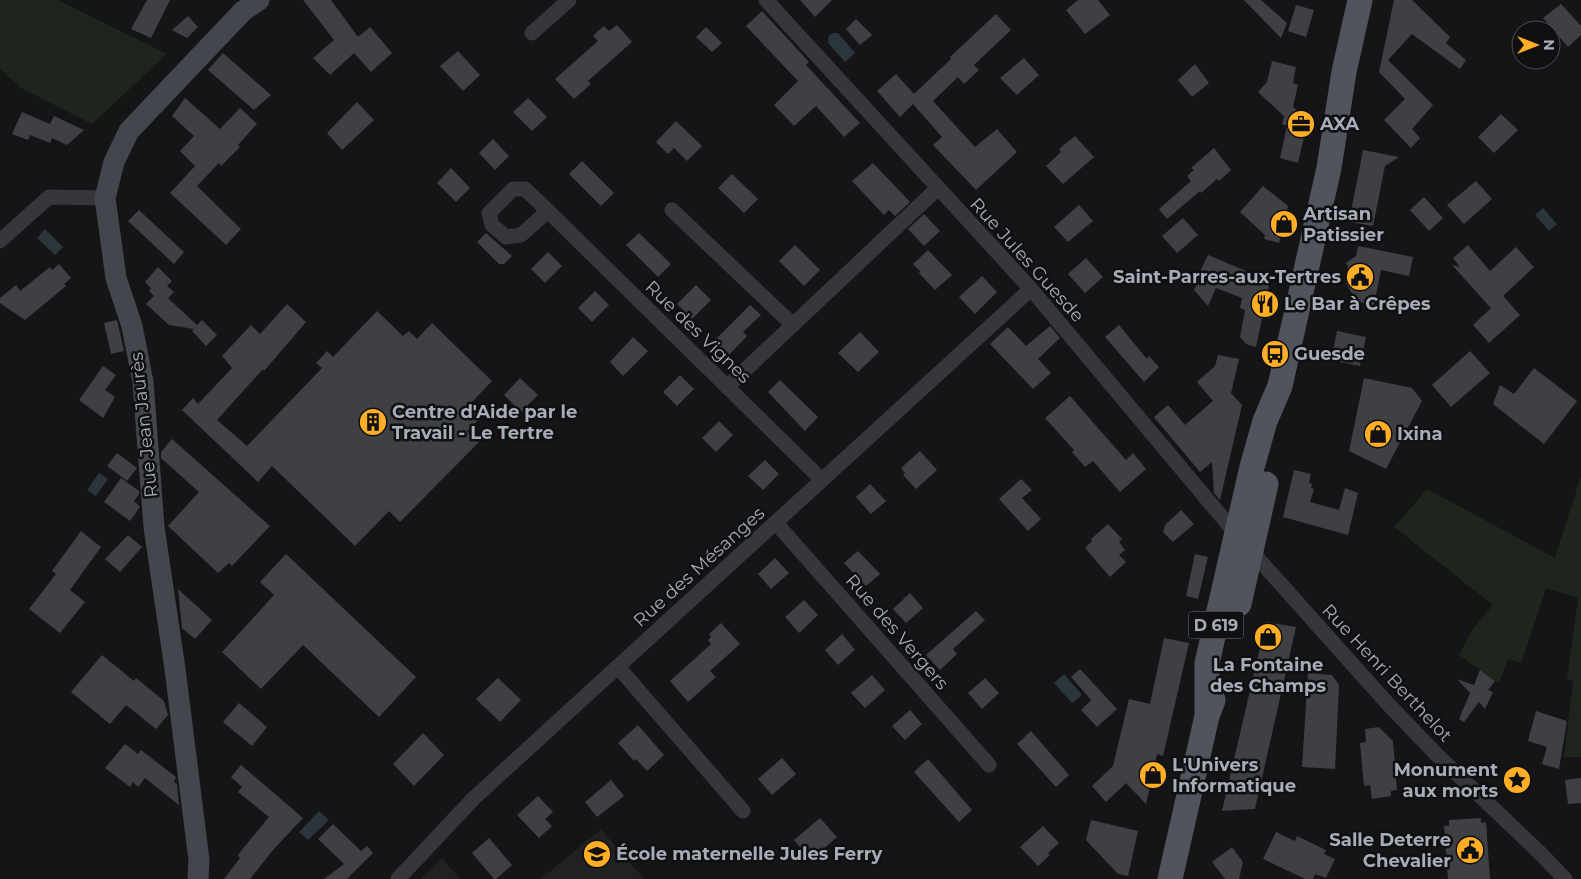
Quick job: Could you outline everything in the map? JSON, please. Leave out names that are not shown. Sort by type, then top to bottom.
[{"type":"main road","name":"D 619","points":[[1170,879],[1207,716],[1224,669],[1244,544],[1282,420],[1280,386],[1329,168],[1344,72],[1360,0]]},
{"type":"street","name":"Rue Jean Jaurès","points":[[198,879],[199,860],[175,669],[154,527],[143,382],[132,326],[116,278],[106,198],[114,162],[129,131],[243,11],[259,0]]},
{"type":"street","points":[[532,33],[569,0]]},
{"type":"street","name":"Rue Jules Guesde","points":[[766,0],[1031,290],[1244,544]]},
{"type":"street","points":[[727,387],[938,188]]},
{"type":"street","points":[[0,241],[49,197],[106,198]]},
{"type":"street","points":[[672,210],[793,325]]},
{"type":"street","name":"Rue des Vignes","points":[[548,211],[822,480]]},
{"type":"street","name":"Rue des Mésanges","points":[[398,879],[473,799],[1031,290]]},
{"type":"street","name":"Rue des Vergers","points":[[776,523],[989,765]]},
{"type":"street","name":"Rue Henri Berthelot","points":[[1244,544],[1405,723],[1565,879]]},
{"type":"street","points":[[618,667],[743,811]]},
{"type":"shaded area","points":[[0,0],[58,0],[167,54],[92,124],[21,88],[0,69]]},
{"type":"shaded area","points":[[838,33],[855,53],[845,62],[828,43],[829,35]]},
{"type":"shaded area","points":[[1543,208],[1557,224],[1549,231],[1535,215]]},
{"type":"shaded area","points":[[45,229],[63,247],[55,255],[37,238]]},
{"type":"shaded area","points":[[99,473],[108,479],[96,496],[87,490]]},
{"type":"shaded area","points":[[1581,476],[1581,757],[1564,757],[1573,681],[1567,680],[1578,598],[1546,588],[1521,663],[1508,659],[1499,683],[1459,655],[1472,630],[1493,605],[1394,527],[1427,489],[1555,558]]},
{"type":"shaded area","points":[[1064,674],[1082,695],[1072,703],[1054,683]]},
{"type":"shaded area","points":[[319,811],[329,820],[308,840],[299,832]]},
{"type":"shaded area","name":"École maternelle Jules Ferry","points":[[601,829],[644,879],[541,879]]},
{"type":"shaded area","points":[[442,858],[460,879],[421,878]]},
{"type":"building","points":[[147,0],[170,0],[151,38],[131,29]]},
{"type":"building","points":[[303,0],[331,0],[358,37],[370,27],[392,53],[371,72],[354,53],[330,75],[313,58],[334,40]]},
{"type":"building","points":[[800,0],[832,0],[815,17]]},
{"type":"building","points":[[1078,0],[1098,0],[1110,15],[1085,34],[1066,10]]},
{"type":"building","points":[[1244,0],[1261,0],[1287,23],[1281,38]]},
{"type":"building","points":[[1394,0],[1412,0],[1450,37],[1446,43],[1466,60],[1460,69],[1412,34],[1388,60],[1433,105],[1412,129],[1420,138],[1411,148],[1384,120],[1405,99],[1379,72]]},
{"type":"building","points":[[1561,4],[1581,26],[1581,35],[1568,47],[1561,39],[1561,20],[1545,20],[1543,18]]},
{"type":"building","points":[[1296,5],[1314,10],[1306,37],[1288,31]]},
{"type":"building","points":[[762,11],[809,62],[806,65],[860,123],[844,137],[816,106],[794,126],[774,105],[798,81],[746,26]]},
{"type":"building","points":[[996,14],[1011,30],[974,65],[979,70],[964,84],[958,77],[933,101],[975,147],[997,129],[1017,152],[976,190],[933,145],[942,137],[913,104],[900,117],[877,91],[896,74],[914,94]]},
{"type":"building","points":[[188,16],[198,27],[187,38],[172,30]]},
{"type":"building","points":[[856,19],[872,35],[860,45],[846,29]]},
{"type":"building","points":[[617,25],[632,42],[588,81],[591,84],[574,99],[555,79],[598,41],[593,36],[598,31],[604,26],[609,31]]},
{"type":"building","points":[[706,27],[722,43],[712,52],[696,37]]},
{"type":"building","points":[[458,51],[480,75],[463,91],[440,66]]},
{"type":"building","points":[[223,53],[271,95],[254,110],[208,70]]},
{"type":"building","points":[[1024,58],[1039,75],[1017,95],[1000,78]]},
{"type":"building","points":[[1272,61],[1296,67],[1293,83],[1298,85],[1293,107],[1308,120],[1298,163],[1280,158],[1287,126],[1282,124],[1284,116],[1258,92],[1267,82]]},
{"type":"building","points":[[1195,64],[1209,83],[1192,97],[1178,80]]},
{"type":"building","points":[[185,98],[220,129],[240,108],[257,124],[238,145],[240,147],[221,166],[219,163],[197,186],[241,229],[226,245],[170,193],[195,166],[180,151],[194,136],[172,116]]},
{"type":"building","points":[[528,98],[547,117],[532,131],[513,112]]},
{"type":"building","points":[[357,102],[374,120],[342,150],[327,133]]},
{"type":"building","points":[[22,112],[50,124],[54,116],[84,130],[67,145],[52,138],[50,143],[30,135],[28,140],[12,134]]},
{"type":"building","points":[[1501,114],[1518,130],[1494,153],[1478,137]]},
{"type":"building","points":[[676,121],[702,146],[687,161],[674,148],[668,154],[656,142]]},
{"type":"building","points":[[1075,136],[1094,157],[1063,184],[1046,166],[1061,152],[1059,149]]},
{"type":"building","points":[[493,139],[509,156],[495,170],[479,153]]},
{"type":"building","points":[[1214,148],[1231,170],[1219,181],[1217,179],[1201,193],[1200,191],[1167,219],[1159,209],[1191,181],[1187,176],[1194,170],[1191,168]]},
{"type":"building","points":[[1363,150],[1399,157],[1385,166],[1373,226],[1349,222]]},
{"type":"building","points":[[582,161],[614,193],[601,206],[569,174]]},
{"type":"building","points":[[873,163],[910,202],[895,216],[889,210],[884,215],[852,181]]},
{"type":"building","points":[[451,168],[470,188],[456,202],[437,183]]},
{"type":"building","points":[[732,174],[758,199],[744,213],[718,188]]},
{"type":"building","points":[[1476,181],[1492,199],[1464,224],[1447,205]]},
{"type":"building","points":[[1263,186],[1288,206],[1279,243],[1264,239],[1265,235],[1240,212]]},
{"type":"building","points":[[1424,197],[1443,218],[1429,231],[1410,210]]},
{"type":"building","points":[[1079,205],[1093,221],[1068,242],[1054,227]]},
{"type":"building","points":[[139,210],[184,252],[174,264],[128,221]]},
{"type":"building","points":[[924,214],[940,231],[924,246],[908,229]]},
{"type":"building","points":[[1183,218],[1198,235],[1177,253],[1162,236]]},
{"type":"building","points":[[486,233],[512,256],[504,264],[499,264],[477,242]]},
{"type":"building","points":[[639,233],[671,264],[658,277],[626,245]]},
{"type":"building","points":[[795,245],[820,270],[804,286],[779,261]]},
{"type":"building","points":[[1468,245],[1490,271],[1516,247],[1534,267],[1503,296],[1520,315],[1489,343],[1473,325],[1491,308],[1452,265],[1460,267],[1453,258]]},
{"type":"building","name":"Saint-Parres-aux-Tertres","points":[[1358,246],[1413,257],[1409,276],[1381,270],[1374,305],[1357,302],[1346,283],[1348,267],[1346,263],[1356,256]]},
{"type":"building","points":[[928,250],[952,275],[935,290],[913,264]]},
{"type":"building","points":[[548,252],[562,266],[545,283],[531,269]]},
{"type":"building","points":[[1208,255],[1270,281],[1256,347],[1246,344],[1240,337],[1245,310],[1240,308],[1242,298],[1216,288],[1208,306],[1194,290],[1198,282],[1196,280]]},
{"type":"building","points":[[1086,258],[1103,277],[1085,293],[1068,274]]},
{"type":"building","points":[[59,264],[71,278],[64,284],[66,286],[25,320],[0,303],[0,298],[16,285],[20,291],[50,267],[52,270]]},
{"type":"building","points":[[158,267],[172,281],[167,286],[174,292],[168,298],[197,325],[202,320],[217,335],[206,346],[192,331],[194,329],[169,325],[146,304],[154,296],[149,291],[151,288],[145,282]]},
{"type":"building","points":[[982,276],[997,292],[975,314],[959,297]]},
{"type":"building","points":[[696,285],[711,300],[692,319],[677,304]]},
{"type":"building","points":[[595,291],[609,305],[592,322],[578,308]]},
{"type":"building","name":"Centre d'Aide par le Travail - Le Tertre","points":[[287,304],[306,322],[264,371],[263,369],[217,420],[247,446],[322,368],[316,363],[327,351],[333,357],[377,311],[403,336],[409,331],[417,339],[432,323],[492,381],[472,402],[484,414],[467,431],[479,442],[400,522],[389,511],[355,546],[272,466],[258,482],[182,410],[193,398],[198,404],[232,368],[222,356],[251,325],[260,334]]},
{"type":"building","points":[[750,305],[761,315],[743,332],[747,336],[729,355],[714,341]]},
{"type":"building","points":[[117,320],[124,351],[111,354],[104,323]]},
{"type":"building","points":[[1119,325],[1147,359],[1149,356],[1159,367],[1144,382],[1105,337]]},
{"type":"building","points":[[1050,326],[1060,338],[1038,359],[1051,373],[1033,389],[990,344],[1008,327],[1026,346]]},
{"type":"building","points":[[1337,331],[1366,337],[1360,366],[1331,360]]},
{"type":"building","points":[[860,332],[879,352],[858,372],[838,353]]},
{"type":"building","points":[[633,337],[648,351],[623,376],[610,362]]},
{"type":"building","points":[[1470,351],[1490,373],[1451,407],[1432,385]]},
{"type":"building","points":[[1218,355],[1239,359],[1231,393],[1242,405],[1220,500],[1214,493],[1212,462],[1200,472],[1154,417],[1168,405],[1185,425],[1213,401],[1197,382],[1215,366]]},
{"type":"building","points":[[103,366],[116,375],[105,390],[115,397],[103,418],[79,400]]},
{"type":"building","points":[[1534,368],[1577,401],[1544,444],[1493,404],[1500,385],[1514,394]]},
{"type":"building","points":[[680,375],[694,389],[677,406],[663,392]]},
{"type":"building","points":[[520,378],[538,395],[521,412],[504,395]]},
{"type":"building","name":"Ixina","points":[[1364,378],[1412,388],[1422,401],[1386,469],[1349,451]]},
{"type":"building","points":[[780,380],[818,417],[805,431],[768,392]]},
{"type":"building","points":[[1070,396],[1126,460],[1133,453],[1146,469],[1120,492],[1093,461],[1085,467],[1072,452],[1074,450],[1045,418]]},
{"type":"building","points":[[719,421],[733,435],[716,452],[702,438]]},
{"type":"building","points":[[172,439],[270,526],[232,566],[229,563],[218,573],[168,526],[199,492],[161,458],[161,452]]},
{"type":"building","points":[[920,451],[937,470],[916,489],[903,475],[905,473],[901,468]]},
{"type":"building","points":[[117,453],[137,468],[127,481],[107,466]]},
{"type":"building","points":[[765,460],[779,474],[763,490],[748,476]]},
{"type":"building","points":[[1294,470],[1311,474],[1309,483],[1312,484],[1311,488],[1314,489],[1310,502],[1339,510],[1345,488],[1358,493],[1348,535],[1283,517]]},
{"type":"building","points":[[121,478],[139,491],[134,501],[140,507],[130,521],[104,502]]},
{"type":"building","points":[[1021,479],[1032,490],[1022,498],[1041,519],[1028,531],[999,499]]},
{"type":"building","points":[[870,484],[886,501],[871,514],[856,497]]},
{"type":"building","points":[[1181,510],[1194,524],[1173,542],[1163,532],[1165,525]]},
{"type":"building","points":[[1108,524],[1122,539],[1119,542],[1125,550],[1119,555],[1126,562],[1110,577],[1085,548],[1092,541],[1091,539]]},
{"type":"building","points":[[81,531],[101,547],[70,590],[85,602],[60,633],[29,609],[56,574],[52,571]]},
{"type":"building","points":[[128,535],[142,547],[120,572],[105,559]]},
{"type":"building","points":[[858,551],[880,574],[866,586],[844,563]]},
{"type":"building","points":[[286,554],[416,677],[379,717],[303,645],[261,689],[222,652],[274,595],[260,582]]},
{"type":"building","points":[[1195,554],[1208,557],[1198,599],[1186,596]]},
{"type":"building","points":[[775,558],[789,573],[771,589],[758,574]]},
{"type":"building","points":[[178,589],[212,620],[195,639],[182,628]]},
{"type":"building","points":[[910,593],[923,608],[906,623],[893,609]]},
{"type":"building","points":[[804,600],[818,615],[799,633],[785,617]]},
{"type":"building","points":[[976,611],[985,620],[953,649],[957,654],[940,670],[926,655]]},
{"type":"building","points":[[1266,622],[1296,627],[1255,809],[1222,811]]},
{"type":"building","points":[[721,623],[740,644],[710,671],[716,677],[688,702],[670,681],[711,644],[708,640],[711,637],[709,634]]},
{"type":"building","points":[[842,634],[855,650],[838,665],[825,650]]},
{"type":"building","points":[[1164,638],[1189,643],[1163,756],[1157,754],[1146,804],[1126,783],[1106,802],[1092,786],[1113,766],[1129,699],[1150,704]]},
{"type":"building","points":[[102,655],[134,681],[136,678],[164,701],[168,715],[156,729],[126,705],[110,724],[71,692]]},
{"type":"building","points":[[1080,669],[1117,709],[1097,727],[1081,710],[1091,700],[1071,677]]},
{"type":"building","points":[[1480,670],[1495,681],[1488,690],[1493,692],[1485,709],[1479,702],[1464,722],[1459,719],[1470,693],[1457,679],[1474,685]]},
{"type":"building","points":[[1308,673],[1332,675],[1339,685],[1335,769],[1302,767]]},
{"type":"building","points":[[872,675],[885,690],[865,708],[851,693]]},
{"type":"building","points":[[498,678],[521,700],[500,722],[476,699]]},
{"type":"building","points":[[985,678],[999,693],[982,709],[968,693]]},
{"type":"building","points":[[239,703],[267,727],[252,746],[223,722]]},
{"type":"building","points":[[910,710],[922,724],[905,740],[892,726]]},
{"type":"building","points":[[1536,711],[1567,721],[1559,769],[1542,764],[1547,747],[1528,741]]},
{"type":"building","points":[[638,725],[664,755],[647,771],[636,759],[634,761],[618,743]]},
{"type":"building","points":[[1379,727],[1393,741],[1397,790],[1391,791],[1391,796],[1372,799],[1370,785],[1364,786],[1360,743],[1366,742],[1365,729]]},
{"type":"building","points":[[1031,731],[1069,775],[1056,787],[1017,744]]},
{"type":"building","points":[[423,733],[444,755],[414,786],[393,764]]},
{"type":"building","points":[[125,744],[138,754],[141,750],[176,777],[174,782],[177,784],[179,805],[145,778],[138,787],[133,782],[130,787],[105,768]]},
{"type":"building","points":[[782,758],[796,774],[772,795],[758,779]]},
{"type":"building","points":[[928,759],[972,810],[959,822],[914,772]]},
{"type":"building","points":[[241,765],[303,818],[273,850],[250,879],[224,879],[240,858],[238,856],[240,852],[269,817],[238,792],[242,787],[231,777]]},
{"type":"building","points":[[1581,778],[1581,803],[1568,804],[1565,780]]},
{"type":"building","points":[[611,780],[624,796],[597,817],[585,802]]},
{"type":"building","points":[[538,796],[553,812],[545,819],[552,826],[539,838],[517,815]]},
{"type":"building","points":[[820,818],[837,837],[811,860],[794,840]]},
{"type":"building","name":"Salle Deterre Chevalier","points":[[1481,818],[1481,823],[1486,822],[1490,879],[1448,879],[1444,826],[1449,826],[1449,820]]},
{"type":"building","points":[[1091,820],[1138,831],[1128,876],[1118,874],[1086,840]]},
{"type":"building","points":[[333,824],[361,851],[367,846],[373,853],[347,879],[324,879],[344,864],[318,839]]},
{"type":"building","points":[[1043,826],[1059,843],[1038,866],[1020,847]]},
{"type":"building","points":[[1276,832],[1295,841],[1297,836],[1326,850],[1324,854],[1335,859],[1326,878],[1315,874],[1313,879],[1305,879],[1263,859]]},
{"type":"building","points":[[489,838],[512,865],[496,879],[472,853]]},
{"type":"building","points":[[1232,847],[1243,862],[1239,879],[1225,879],[1212,862]]},
{"type":"place","name":"AXA","points":[[1301,124]]},
{"type":"place","name":"Artisan Patissier","points":[[1284,224]]},
{"type":"place","name":"Saint-Parres-aux-Tertres","points":[[1360,277]]},
{"type":"place","name":"Le Bar à Crêpes","points":[[1265,304]]},
{"type":"place","name":"Guesde","points":[[1275,354]]},
{"type":"place","name":"Centre d'Aide par le Travail - Le Tertre","points":[[373,422]]},
{"type":"place","name":"Ixina","points":[[1378,434]]},
{"type":"place","name":"La Fontaine des Champs","points":[[1268,637]]},
{"type":"place","name":"L'Univers Informatique","points":[[1153,775]]},
{"type":"place","name":"Monument aux morts","points":[[1517,780]]},
{"type":"place","name":"Salle Deterre Chevalier","points":[[1470,850]]},
{"type":"place","name":"École maternelle Jules Ferry","points":[[597,854]]}]
